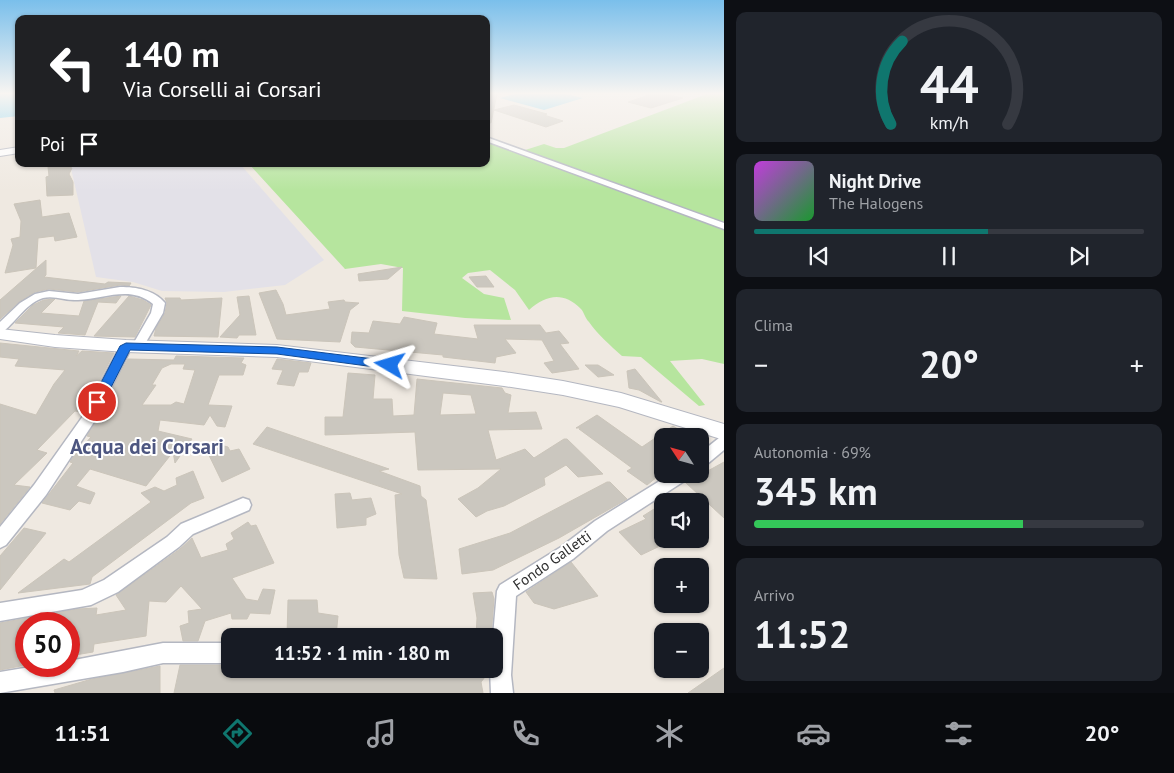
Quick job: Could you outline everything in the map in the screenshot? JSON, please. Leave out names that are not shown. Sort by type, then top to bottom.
[{"type":"main road","points":[[0,152],[15,150]]},
{"type":"main road","points":[[0,334],[55,341],[132,346],[277,351],[563,388],[621,400],[724,432]]},
{"type":"street","points":[[490,140],[724,226]]},
{"type":"street","points":[[0,328],[36,297],[51,294],[78,297],[101,292],[134,290],[151,295],[159,303],[156,313],[132,346],[89,418],[40,490],[0,540]]},
{"type":"street","points":[[709,454],[724,442]]},
{"type":"street","name":"Fondo Galletti","points":[[502,693],[500,675],[507,591],[567,553],[601,526],[669,483]]},
{"type":"street","points":[[0,612],[84,599],[111,586],[173,542],[188,529],[243,505]]},
{"type":"street","points":[[0,683],[163,653],[221,653]]},
{"type":"shaded area","points":[[71,167],[243,167],[324,260],[285,285],[224,292],[162,291],[133,282],[96,277]]},
{"type":"green space","points":[[621,126],[724,126],[724,364],[702,359],[670,361],[705,405],[699,406],[641,357],[622,356],[596,331],[582,310],[568,299],[561,297],[548,298],[529,310],[515,290],[490,270],[468,273],[462,278],[484,294],[504,298],[511,320],[465,318],[402,311],[403,268],[381,264],[345,269],[252,167],[490,167],[490,142],[519,152],[544,144],[556,148],[564,148]]},
{"type":"building","points":[[48,167],[72,168],[69,174],[73,182],[73,195],[47,196],[46,177],[49,176]]},
{"type":"building","points":[[40,200],[42,217],[69,213],[77,237],[55,241],[54,236],[38,238],[36,268],[5,273],[13,245],[11,239],[20,237],[21,221],[14,204]]},
{"type":"building","points":[[46,260],[46,275],[44,277],[105,284],[108,282],[131,283],[129,286],[120,285],[78,292],[49,289],[35,292],[19,302],[0,319],[0,300]]},
{"type":"building","points":[[402,267],[388,279],[359,281],[358,274]]},
{"type":"building","points":[[486,276],[494,287],[477,287],[469,277]]},
{"type":"building","points":[[276,290],[286,315],[330,309],[328,302],[344,300],[345,302],[359,303],[350,310],[340,342],[277,339],[259,293]]},
{"type":"building","points":[[121,296],[116,303],[98,302],[85,335],[58,333],[64,327],[15,323],[33,305],[44,300],[55,299],[41,313],[79,316],[84,301]]},
{"type":"building","points":[[129,296],[143,300],[151,305],[135,337],[94,336]]},
{"type":"building","points":[[249,296],[256,335],[239,335],[237,338],[220,337],[240,315],[237,297]]},
{"type":"building","points":[[165,298],[180,298],[181,300],[222,298],[218,337],[154,336],[156,328],[165,313],[167,303]]},
{"type":"building","points":[[404,317],[437,323],[434,334],[478,339],[474,325],[540,325],[546,333],[559,331],[569,343],[560,344],[579,369],[552,373],[544,363],[554,361],[542,340],[505,339],[516,353],[496,357],[495,363],[443,357],[443,355],[355,347],[351,343],[352,332],[369,333],[373,321],[400,324]]},
{"type":"building","points":[[0,343],[79,351],[76,356],[82,351],[114,353],[83,412],[75,411],[37,450],[47,453],[14,485],[30,487],[0,524],[0,404],[36,415],[54,384],[65,370],[15,366],[19,359],[0,357]]},
{"type":"building","points":[[176,356],[244,358],[241,363],[246,365],[243,375],[219,375],[208,405],[232,406],[225,427],[217,426],[210,415],[204,425],[160,420],[158,431],[192,439],[175,463],[173,452],[146,486],[90,469],[76,486],[95,493],[90,504],[79,501],[70,510],[42,503],[73,463],[70,462],[73,457],[91,437],[87,436],[128,359],[174,360]],"holes":[[[171,364],[185,364],[183,369],[195,370],[184,404],[176,402],[171,405],[142,405],[156,385],[152,385],[162,368]]]},
{"type":"building","points":[[277,359],[311,363],[308,372],[299,372],[294,386],[277,384],[283,370],[272,369]]},
{"type":"building","points":[[585,365],[598,365],[614,375],[598,377]]},
{"type":"building","points":[[635,369],[662,402],[639,390],[629,388],[627,371]]},
{"type":"building","points":[[348,373],[375,375],[373,399],[392,399],[393,416],[414,415],[417,379],[502,388],[505,393],[511,395],[508,413],[536,412],[542,429],[488,430],[496,460],[525,449],[534,458],[567,439],[603,474],[578,477],[566,465],[544,478],[545,485],[504,506],[487,511],[476,517],[458,499],[478,488],[501,469],[418,470],[415,432],[325,435],[325,417],[343,417]],"holes":[[[443,393],[471,395],[476,414],[440,415]]]},
{"type":"building","points":[[597,415],[642,447],[654,439],[654,479],[647,485],[627,471],[632,468],[579,429],[581,428],[576,428]]},
{"type":"building","points":[[267,427],[389,469],[379,471],[420,486],[421,496],[426,500],[437,579],[404,578],[399,555],[395,495],[402,494],[253,444]]},
{"type":"building","points":[[216,444],[228,447],[230,451],[239,449],[250,469],[222,482],[206,449]]},
{"type":"building","points":[[724,462],[724,518],[709,504],[709,493],[697,493],[686,483],[709,483],[709,470]]},
{"type":"building","points":[[193,471],[204,498],[191,503],[92,577],[90,584],[18,593],[64,559],[69,562],[151,502],[141,493],[155,487],[164,491],[177,485],[176,478]]},
{"type":"building","points":[[610,482],[627,499],[559,538],[493,570],[462,574],[459,549],[510,533]]},
{"type":"building","points":[[350,493],[352,500],[371,498],[376,514],[366,518],[366,525],[337,528],[335,494]]},
{"type":"building","points":[[654,509],[654,548],[656,548],[641,555],[619,532],[646,519],[643,516]]},
{"type":"building","points":[[248,522],[251,526],[256,525],[274,563],[232,578],[246,599],[258,601],[263,589],[275,590],[270,614],[250,613],[247,619],[232,619],[231,613],[205,621],[198,641],[183,641],[180,626],[189,623],[188,611],[202,609],[181,586],[166,602],[149,601],[146,636],[94,644],[93,652],[80,654],[80,612],[60,612],[97,608],[96,615],[126,610],[116,595],[180,549],[192,538],[201,558],[228,550],[226,544],[234,539],[231,533]]},
{"type":"building","points":[[24,528],[46,533],[0,590],[0,556]]},
{"type":"building","points":[[571,562],[598,596],[554,609],[534,603],[526,592]]},
{"type":"building","points":[[492,592],[494,599],[492,628],[476,628],[477,618],[473,593]]},
{"type":"building","points":[[288,600],[317,600],[318,613],[338,616],[337,628],[287,628]]},
{"type":"building","points":[[15,620],[15,667],[0,670],[0,623]]},
{"type":"building","points":[[180,665],[221,665],[221,678],[484,678],[481,682],[483,693],[174,693]]},
{"type":"building","points":[[160,666],[160,693],[55,693],[54,690],[92,679]]},
{"type":"building","points":[[724,668],[724,693],[688,693]]},
{"type":"district","name":"Acqua dei Corsari","points":[[147,446]]},
{"type":"route","points":[[97,402],[126,346],[277,351],[390,365]]}]
